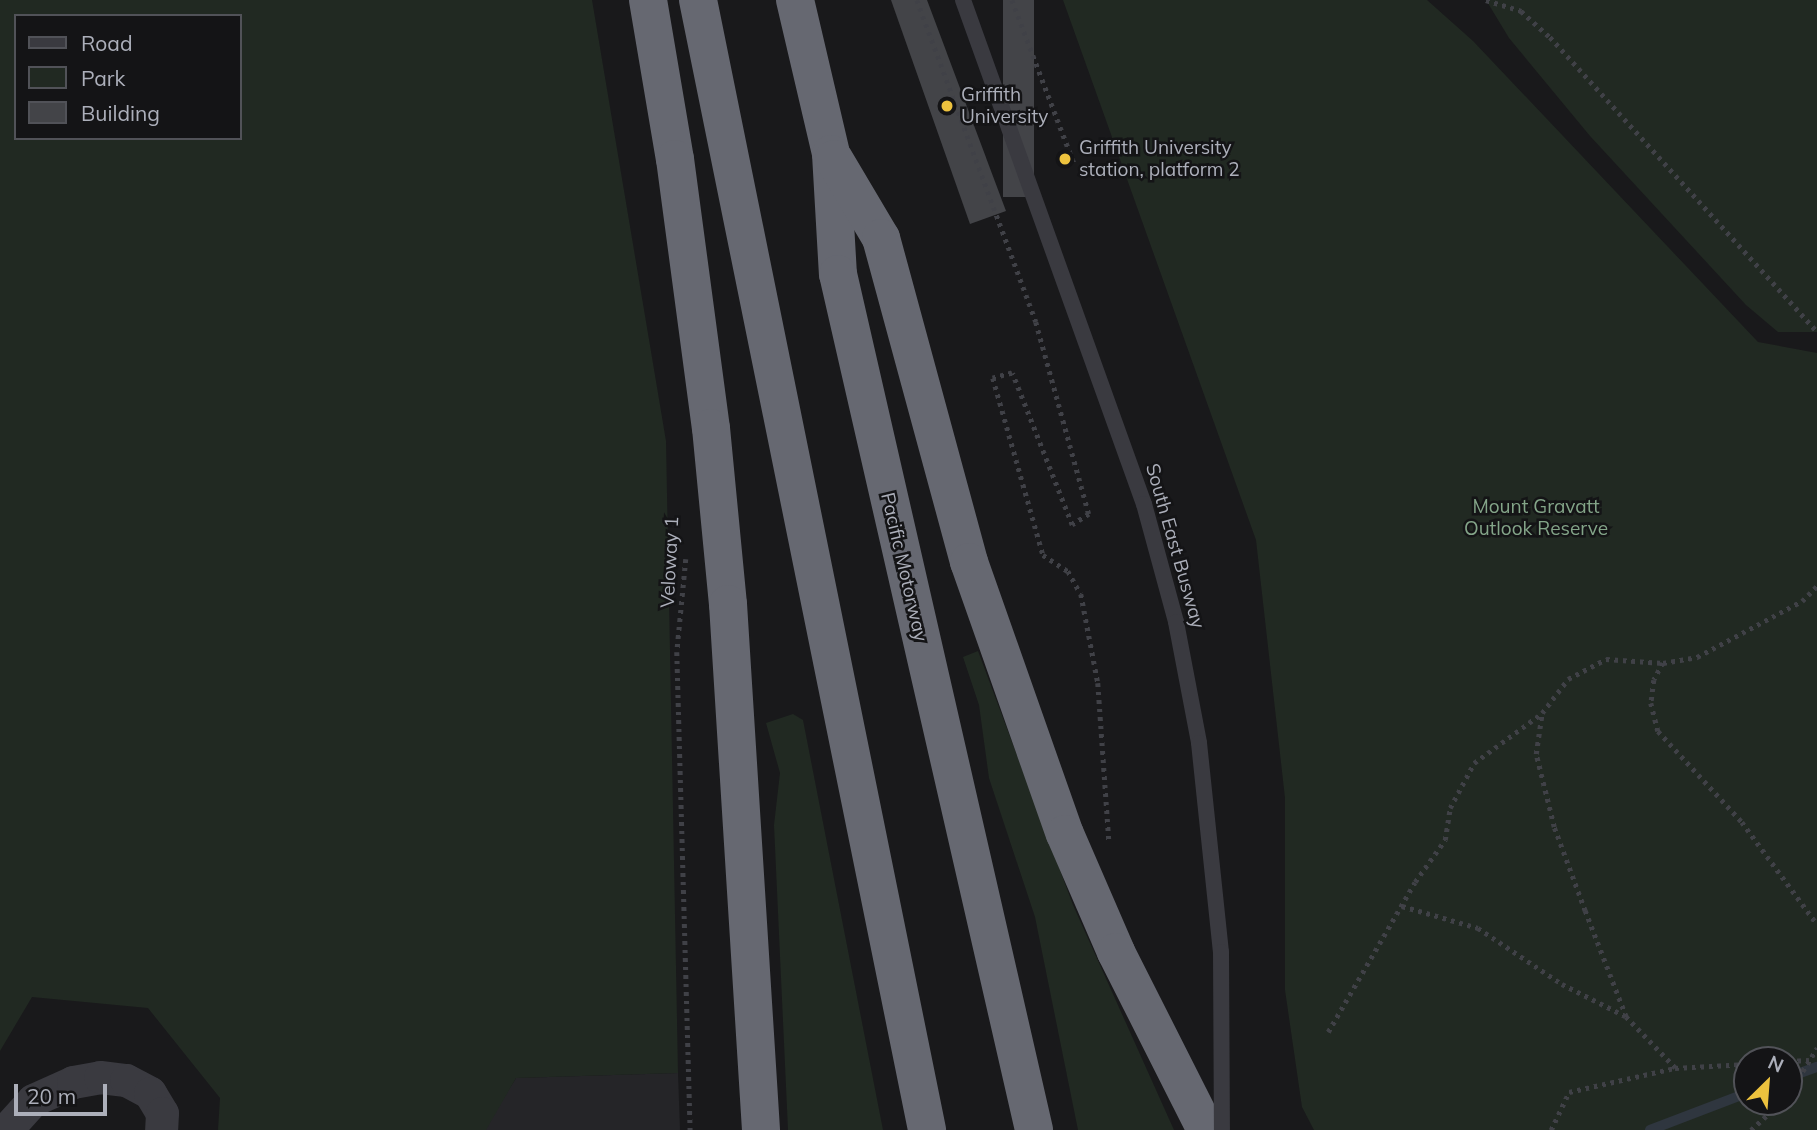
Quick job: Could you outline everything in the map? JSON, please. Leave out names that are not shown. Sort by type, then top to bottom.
[{"type":"highway","points":[[648,0],[675,159],[712,442],[728,604],[761,1130]]},
{"type":"highway","points":[[698,0],[927,1130]]},
{"type":"highway","name":"Pacific Motorway","points":[[795,0],[831,154],[838,274],[1034,1130]]},
{"type":"highway","points":[[831,154],[881,238],[969,562],[1065,834],[1116,952],[1206,1130]]},
{"type":"street","points":[[6,1130],[33,1100],[74,1082],[100,1077],[126,1080],[150,1093],[162,1113],[161,1130]]},
{"type":"lane","name":"South East Busway","points":[[963,0],[1144,504],[1177,622],[1199,743],[1221,952],[1222,1130]]},
{"type":"path","points":[[917,0],[1036,322],[1089,514],[1072,525],[1012,373],[993,378],[1043,555],[1068,571],[1081,594],[1098,683],[1109,841],[1114,854]]},
{"type":"path","points":[[1012,0],[1075,166]]},
{"type":"path","points":[[1486,0],[1521,11],[1550,37],[1817,331]]},
{"type":"path","name":"Veloway 1","points":[[687,550],[677,652],[690,1130]]},
{"type":"path","points":[[1328,1032],[1402,906],[1445,841],[1451,808],[1474,763],[1542,713],[1568,679],[1606,659],[1663,663],[1697,657],[1747,633],[1802,601],[1817,586]]},
{"type":"path","points":[[1663,663],[1654,680],[1651,703],[1658,731],[1742,822],[1817,924]]},
{"type":"path","points":[[1542,713],[1536,754],[1554,827],[1626,1017]]},
{"type":"path","points":[[1402,906],[1478,928],[1562,984],[1626,1017],[1675,1068]]},
{"type":"path","points":[[1803,1071],[1817,1048]]},
{"type":"path","points":[[1803,1060],[1810,1060]]},
{"type":"path","points":[[1551,1130],[1569,1092],[1675,1068],[1733,1065]]},
{"type":"path","points":[[1751,1130],[1766,1116]]},
{"type":"shaded area","points":[[678,1073],[680,1130],[484,1130],[516,1078]]},
{"type":"green space","points":[[0,0],[592,0],[666,441],[678,1073],[516,1078],[486,1130],[218,1130],[220,1098],[148,1008],[32,997],[0,1051]]},
{"type":"green space","name":"Mount Gravatt Outlook Reserve","points":[[1063,0],[1427,0],[1473,41],[1758,342],[1817,353],[1817,1130],[1314,1130],[1302,1107],[1285,990],[1285,798],[1256,540]]},
{"type":"green space","points":[[1486,0],[1817,0],[1817,332],[1778,332],[1746,305],[1590,136],[1509,38]]},
{"type":"green space","points":[[978,651],[1073,905],[1174,1130],[1078,1130],[1035,917],[989,778],[979,705],[963,657]]},
{"type":"green space","points":[[793,714],[803,720],[883,1130],[788,1130],[774,825],[780,773],[766,723]]},
{"type":"building","name":"Griffith University","points":[[891,0],[927,0],[1006,211],[970,224]]},
{"type":"building","points":[[1003,0],[1034,0],[1034,197],[1003,197]]},
{"type":"waterway","points":[[1803,1072],[1817,1067]]},
{"type":"waterway","points":[[1650,1130],[1733,1098]]},
{"type":"place","name":"Griffith University","points":[[947,106]]},
{"type":"place","name":"Griffith University station, platform 2","points":[[1065,159]]}]
